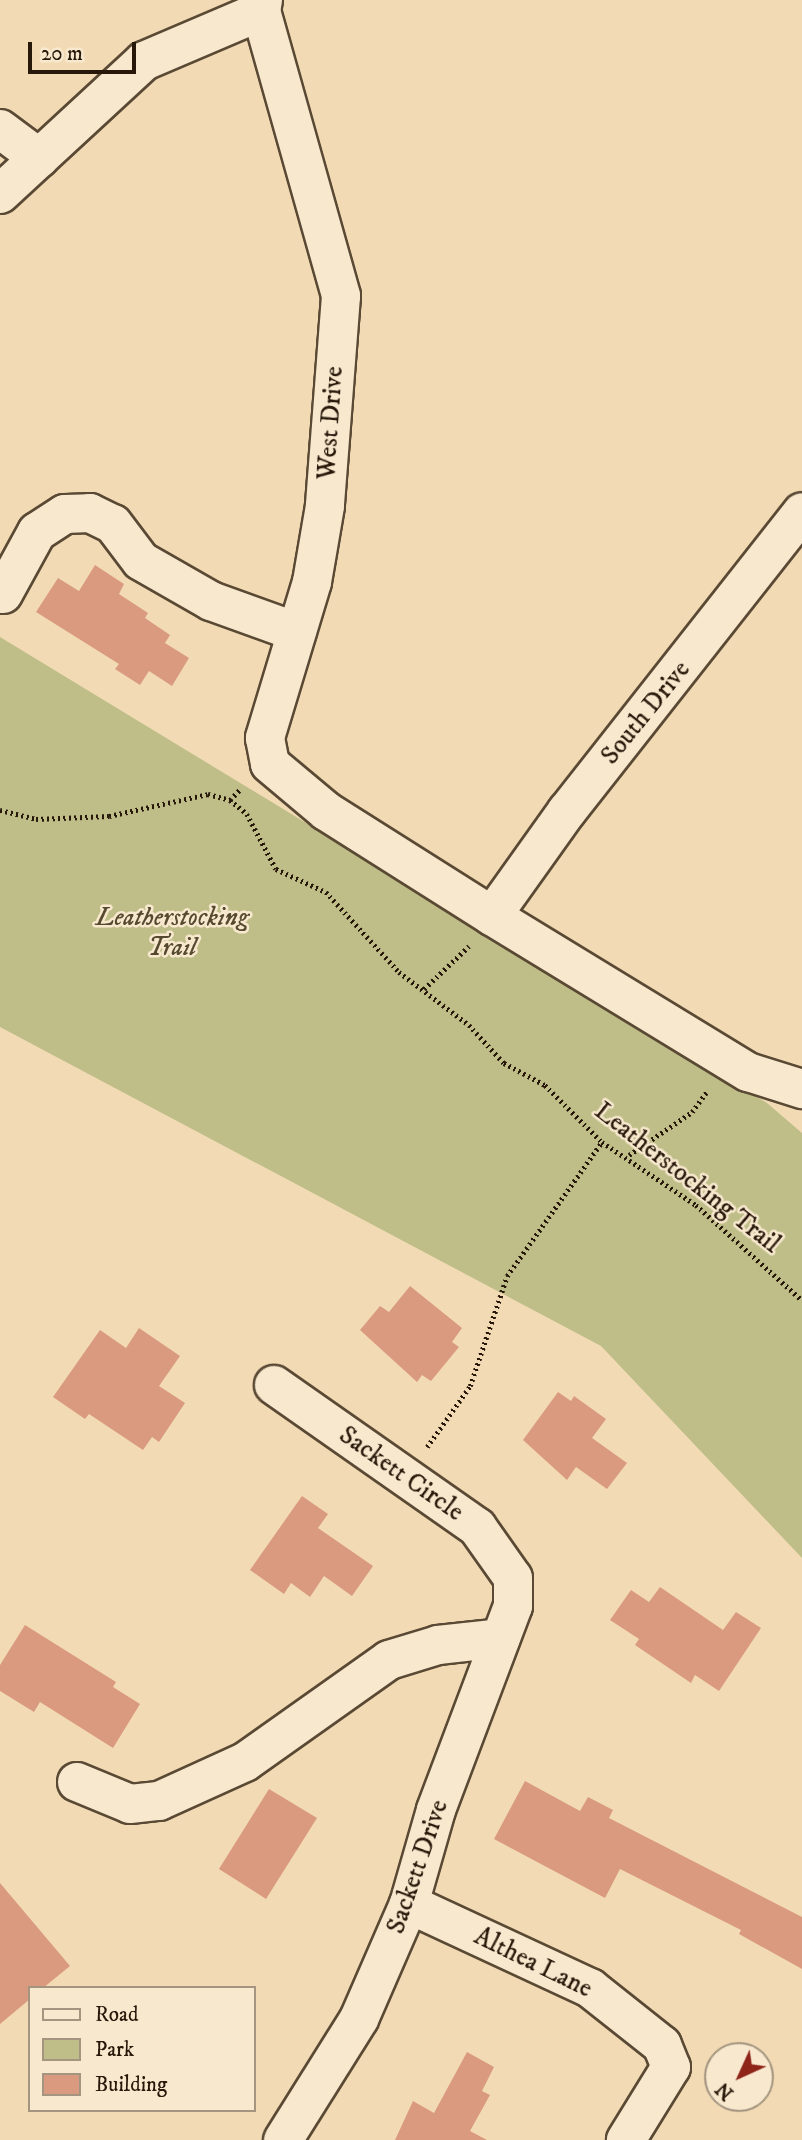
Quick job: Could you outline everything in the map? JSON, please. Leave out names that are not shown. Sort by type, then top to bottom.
[{"type":"street","points":[[0,194],[144,61],[262,6]]},
{"type":"street","name":"West Drive","points":[[262,6],[341,296],[325,506],[297,632],[265,738],[270,764],[326,811],[492,916]]},
{"type":"street","points":[[0,129],[39,158]]},
{"type":"street","name":"South Drive","points":[[492,916],[567,811],[802,512]]},
{"type":"street","points":[[3,594],[37,532],[65,514],[90,513],[113,524],[141,561],[211,600],[297,632]]},
{"type":"street","points":[[492,916],[729,1060],[802,1089]]},
{"type":"street","name":"Sackett Circle","points":[[274,1385],[477,1527],[513,1578]]},
{"type":"street","name":"Sackett Drive","points":[[283,2140],[359,2019],[409,1904],[436,1810],[513,1606],[513,1578]]},
{"type":"street","points":[[77,1782],[130,1804],[159,1801],[245,1762],[389,1660],[438,1645],[501,1638]]},
{"type":"street","name":"Althea Lane","points":[[409,1904],[590,1988],[663,2045],[671,2067],[626,2140]]},
{"type":"path","name":"Leatherstocking Trail","points":[[0,810],[36,819],[109,816],[208,794],[230,800],[247,814],[276,869],[326,892],[398,972],[469,1025],[504,1063],[545,1085],[603,1142],[629,1155],[706,1213],[802,1300]]},
{"type":"path","points":[[424,989],[492,916]]},
{"type":"path","points":[[629,1155],[692,1112],[729,1060]]},
{"type":"path","points":[[404,1476],[470,1386],[507,1276],[603,1142]]},
{"type":"green space","name":"Leatherstocking Trail","points":[[0,637],[767,1103],[802,1133],[802,1558],[601,1346],[0,1027]]},
{"type":"building","points":[[95,565],[124,584],[119,594],[148,613],[145,618],[170,635],[165,643],[189,658],[172,686],[149,671],[140,685],[115,669],[119,664],[36,612],[58,578],[79,591]]},
{"type":"building","points":[[410,1286],[462,1328],[452,1342],[459,1347],[431,1381],[422,1375],[417,1382],[360,1330],[380,1306],[389,1312]]},
{"type":"building","points":[[139,1328],[180,1356],[159,1386],[185,1403],[159,1442],[152,1437],[143,1450],[89,1414],[85,1419],[53,1397],[100,1330],[126,1348]]},
{"type":"building","points":[[558,1392],[571,1401],[574,1396],[606,1419],[592,1438],[627,1463],[607,1489],[576,1467],[567,1480],[523,1440]]},
{"type":"building","points":[[302,1496],[328,1514],[318,1528],[373,1566],[352,1596],[324,1576],[310,1597],[291,1583],[284,1594],[250,1570]]},
{"type":"building","points":[[660,1587],[723,1630],[736,1612],[761,1628],[719,1691],[695,1675],[691,1683],[635,1645],[639,1639],[610,1620],[631,1590],[649,1602]]},
{"type":"building","points":[[25,1625],[116,1682],[113,1687],[140,1704],[113,1748],[40,1702],[34,1712],[0,1691],[0,1665]]},
{"type":"building","points":[[525,1781],[580,1811],[588,1797],[613,1810],[609,1818],[802,1917],[802,1969],[739,1934],[741,1930],[620,1869],[605,1898],[494,1839]]},
{"type":"building","points":[[269,1789],[317,1818],[266,1899],[219,1869]]},
{"type":"building","points":[[0,1883],[70,1966],[45,1986],[28,1986],[28,2001],[0,2024]]},
{"type":"building","points":[[467,2052],[494,2067],[482,2091],[490,2095],[470,2131],[487,2140],[395,2140],[413,2101],[434,2113]]}]
